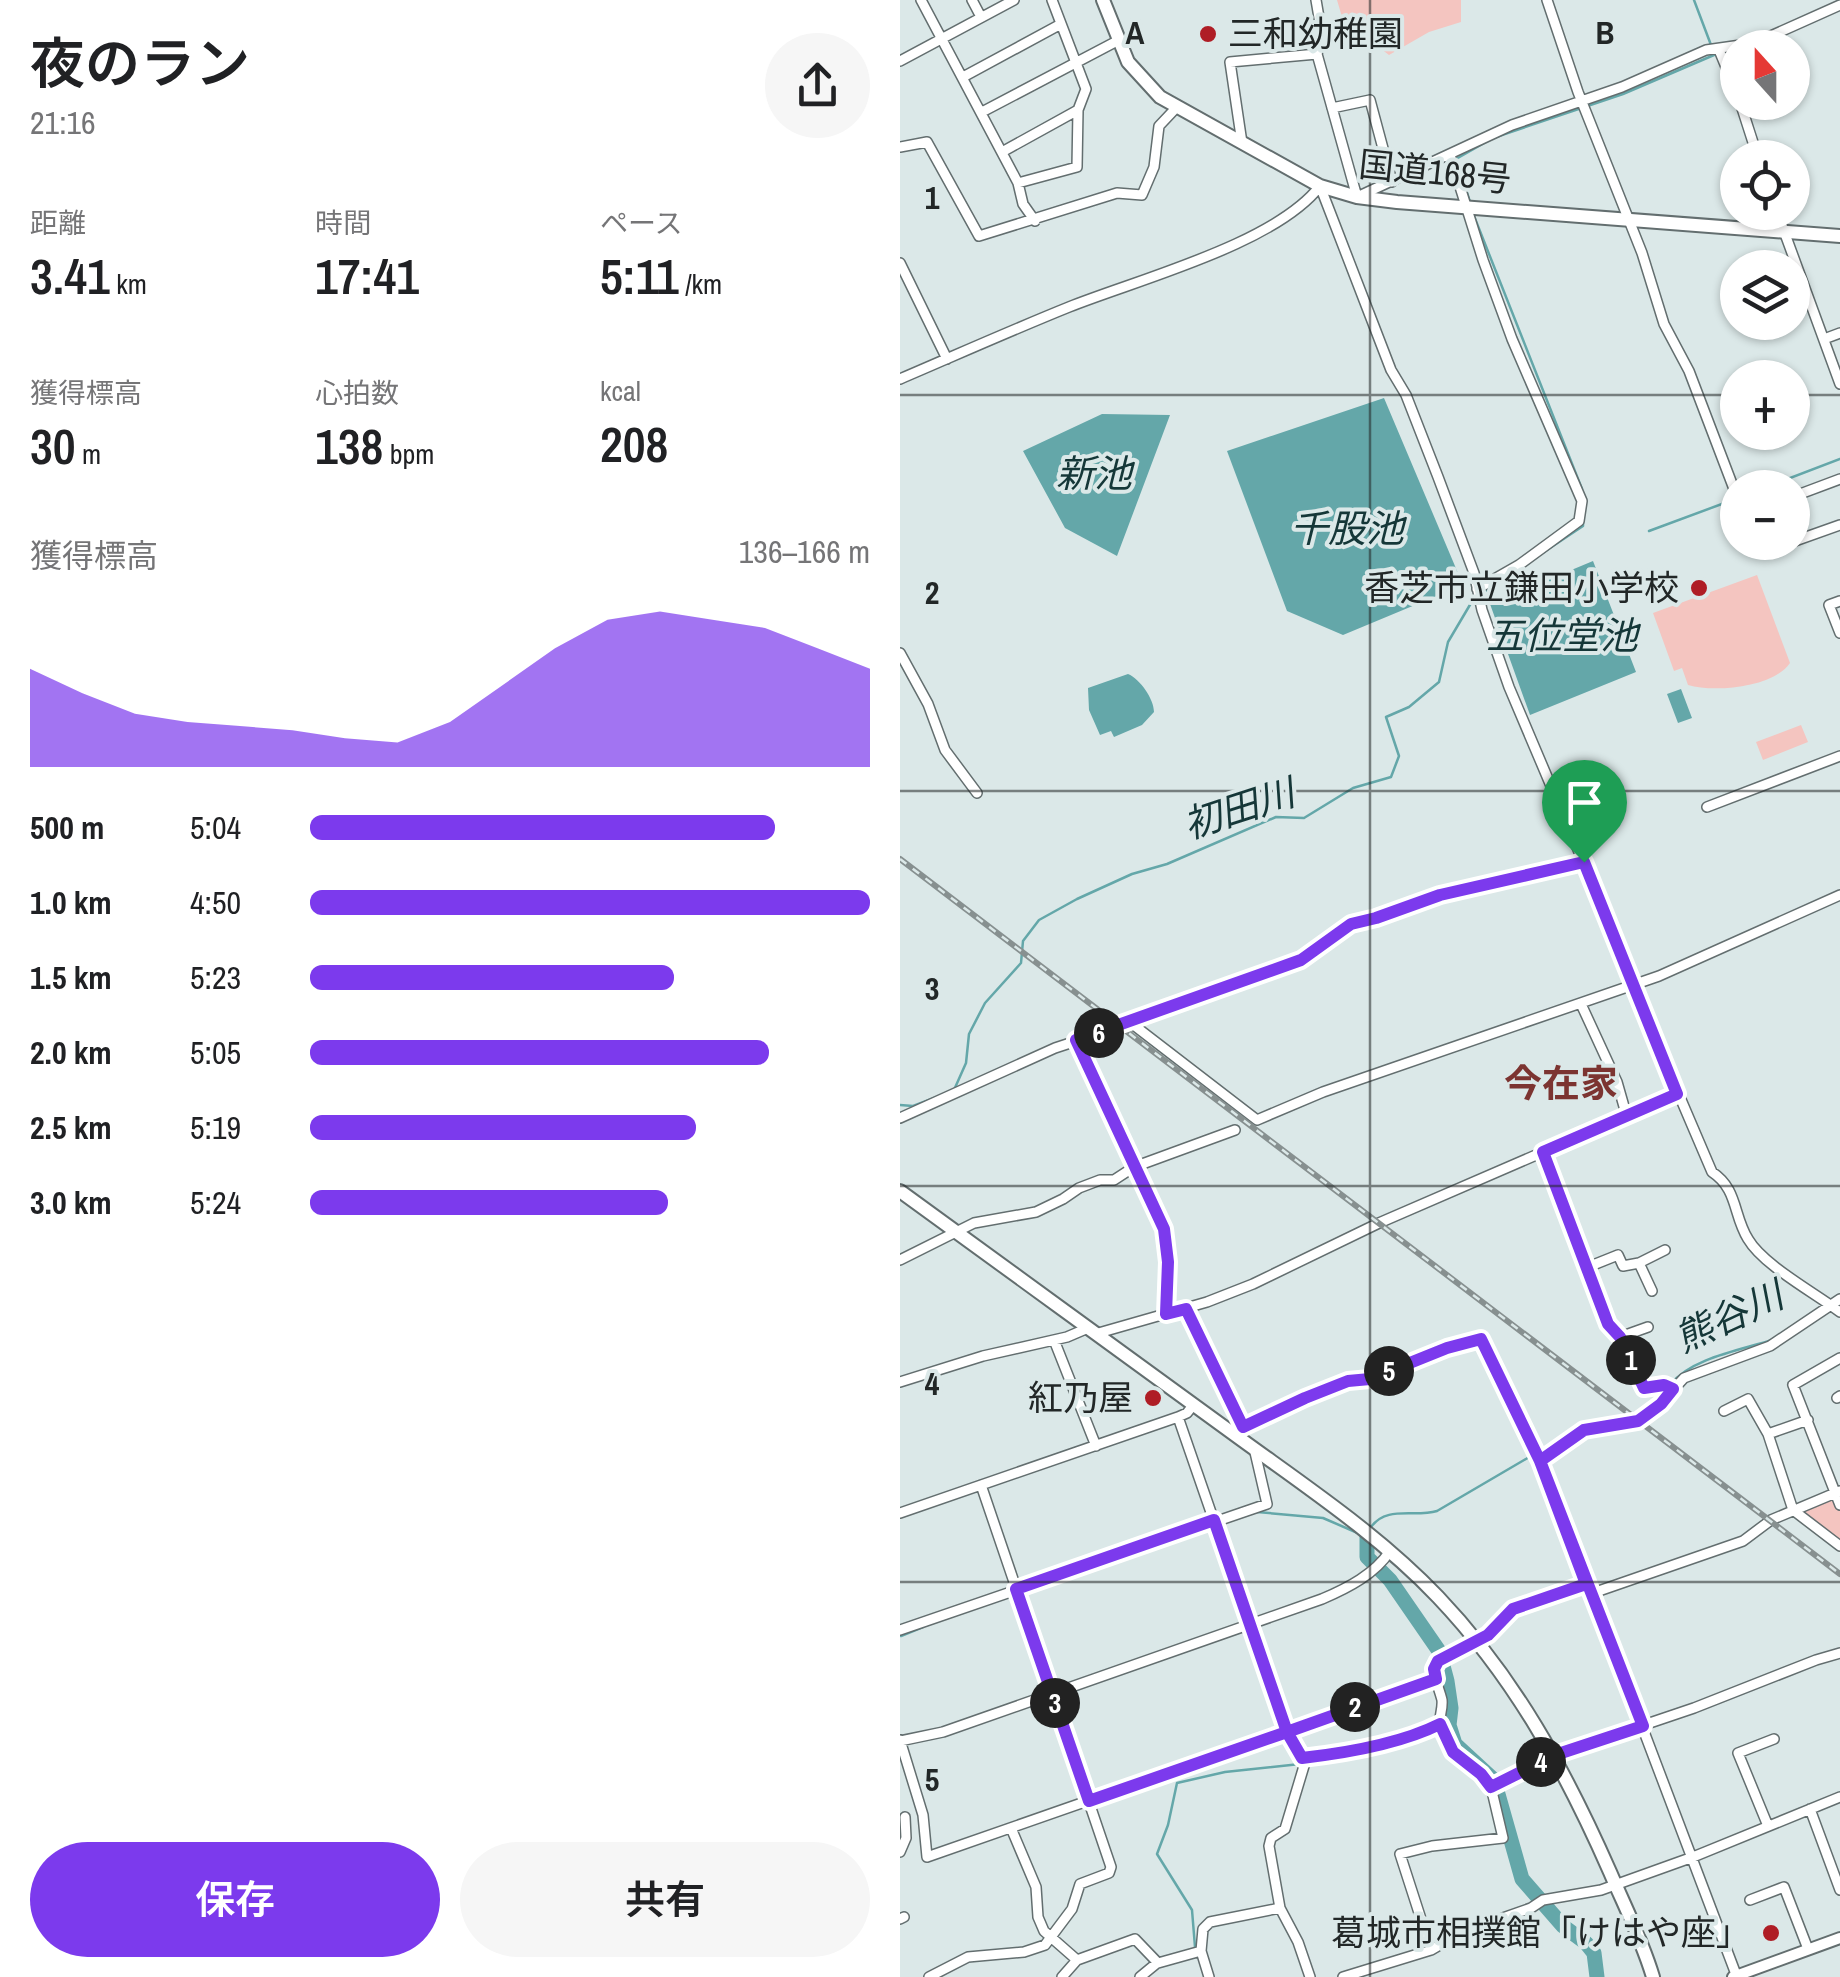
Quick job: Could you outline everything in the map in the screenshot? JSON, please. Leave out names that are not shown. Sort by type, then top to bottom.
[{"type":"highway","name":"国道168号","points":[[1103,0],[1136,74],[1176,108],[1320,186],[1357,197],[1467,208],[1840,236]]},
{"type":"highway","points":[[900,1190],[1194,1404],[1237,1429],[1254,1448],[1362,1529],[1476,1640],[1526,1706],[1555,1755],[1638,1932],[1653,1977]]},
{"type":"main road","points":[[1735,1977],[1840,1938]]},
{"type":"street","points":[[921,0],[1035,221]]},
{"type":"street","points":[[972,0],[981,18]]},
{"type":"street","points":[[900,61],[1014,0]]},
{"type":"street","points":[[1018,183],[1077,167],[1078,110],[1086,90],[1052,0]]},
{"type":"street","points":[[1316,0],[1322,35],[1317,54],[1357,197],[1512,125],[1584,104],[1706,50],[1755,43],[1839,4]]},
{"type":"street","points":[[1547,0],[1664,324],[1689,371],[1727,470]]},
{"type":"street","points":[[962,77],[1061,24]]},
{"type":"street","points":[[982,112],[1119,40]]},
{"type":"street","points":[[1242,144],[1230,62],[1317,54]]},
{"type":"street","points":[[1332,108],[1370,100],[1392,182]]},
{"type":"street","points":[[900,147],[927,142],[979,236],[1117,193],[1142,195],[1154,168],[1159,126],[1176,108]]},
{"type":"street","points":[[1002,152],[1078,110]]},
{"type":"street","points":[[1450,154],[1512,338],[1582,501],[1579,521],[1478,593]]},
{"type":"street","points":[[900,379],[1068,308],[1248,239],[1305,205],[1320,186]]},
{"type":"street","points":[[1320,186],[1438,476],[1510,686],[1712,1172],[1726,1182],[1749,1241],[1785,1274],[1837,1306]]},
{"type":"street","points":[[1784,232],[1840,384]]},
{"type":"street","points":[[900,263],[947,359]]},
{"type":"street","points":[[1824,339],[1840,333]]},
{"type":"street","points":[[1810,490],[1840,479]]},
{"type":"street","points":[[1810,536],[1840,525]]},
{"type":"street","points":[[1840,600],[1829,605],[1840,633]]},
{"type":"street","points":[[900,653],[928,704],[945,750],[978,793]]},
{"type":"street","points":[[1707,807],[1840,756]]},
{"type":"street","points":[[900,1118],[1076,1040],[1301,960],[1351,924],[1440,895],[1584,862]]},
{"type":"street","points":[[1131,1022],[1257,1120],[1323,1092],[1634,984],[1840,895]]},
{"type":"street","points":[[1581,1004],[1617,1082],[1627,1117]]},
{"type":"street","points":[[1076,1040],[1164,1229],[1168,1262],[1166,1314]]},
{"type":"street","points":[[900,1382],[983,1356],[1186,1309],[1253,1284],[1379,1224],[1677,1094]]},
{"type":"street","points":[[900,1260],[989,1219],[1036,1212],[1078,1188],[1100,1180],[1114,1180],[1134,1166],[1235,1130]]},
{"type":"street","points":[[1543,1152],[1608,1324],[1620,1337],[1644,1388],[1669,1387],[1770,1346],[1837,1306]]},
{"type":"street","points":[[1588,1267],[1618,1255],[1623,1266],[1639,1263],[1665,1250]]},
{"type":"street","points":[[1639,1263],[1652,1291]]},
{"type":"street","points":[[1186,1309],[1237,1429],[1348,1381],[1370,1379],[1447,1348],[1481,1339],[1540,1461],[1693,1857],[1735,1977]]},
{"type":"street","points":[[1620,1337],[1648,1328]]},
{"type":"street","points":[[1054,1340],[1096,1446]]},
{"type":"street","points":[[1840,1358],[1793,1385],[1840,1504]]},
{"type":"street","points":[[1540,1461],[1584,1430],[1638,1421],[1661,1404],[1669,1387]]},
{"type":"street","points":[[1724,1411],[1748,1400],[1768,1434],[1794,1510],[1840,1546]]},
{"type":"street","points":[[900,1513],[1178,1418],[1194,1404]]},
{"type":"street","points":[[1178,1418],[1287,1732],[1303,1761],[1285,1829],[1272,1838],[1269,1846],[1280,1908],[1310,1977]]},
{"type":"street","points":[[1768,1434],[1808,1420]]},
{"type":"street","points":[[900,1630],[1268,1504],[1254,1448]]},
{"type":"street","points":[[929,1977],[968,1958],[1024,1952],[1045,1945],[1072,1909],[1080,1884],[1109,1873],[1112,1868],[980,1485]]},
{"type":"street","points":[[1432,1950],[1400,1854],[1503,1838],[1495,1785],[1453,1752],[1441,1727],[1443,1707],[1434,1669],[1438,1661],[1488,1635],[1513,1609],[1743,1541],[1771,1520],[1837,1492]]},
{"type":"street","points":[[1385,1553],[1358,1581],[1322,1598],[944,1732],[900,1740],[922,1815],[927,1857],[1436,1679]]},
{"type":"street","points":[[1495,1785],[1555,1755],[1840,1653]]},
{"type":"street","points":[[1303,1761],[1441,1727]]},
{"type":"street","points":[[1768,1826],[1738,1754],[1774,1739]]},
{"type":"street","points":[[1342,1977],[1432,1950],[1460,1933],[1541,1902],[1576,1896],[1693,1857],[1840,1797]]},
{"type":"street","points":[[1810,1809],[1840,1890]]},
{"type":"street","points":[[900,1852],[906,1838],[903,1818],[922,1815]]},
{"type":"street","points":[[1011,1828],[1036,1887],[1038,1917],[1051,1939],[1077,1960]]},
{"type":"street","points":[[1750,1900],[1784,1887],[1808,1949]]},
{"type":"street","points":[[1209,1977],[1197,1952],[1210,1922],[1280,1908]]},
{"type":"street","points":[[1067,1975],[1077,1960],[1136,1939],[1157,1963]]},
{"type":"street","points":[[1140,1977],[1157,1963],[1197,1952]]},
{"type":"shaded area","points":[[1337,0],[1461,0],[1461,22],[1429,32],[1389,55],[1376,45],[1349,41]]},
{"type":"shaded area","points":[[1757,575],[1790,663],[1758,683],[1713,688],[1688,685],[1682,668],[1674,671],[1653,613]]},
{"type":"shaded area","points":[[1801,725],[1808,742],[1763,760],[1756,742]]},
{"type":"shaded area","points":[[1834,1497],[1840,1511],[1840,1542],[1804,1516],[1806,1511]]},
{"type":"water","name":"千股池","points":[[1384,398],[1463,585],[1343,635],[1287,611],[1227,451]]},
{"type":"water","name":"新池","points":[[1102,414],[1170,415],[1117,556],[1065,528],[1023,451]]},
{"type":"water","name":"五位堂池","points":[[1593,561],[1636,672],[1530,715],[1490,604]]},
{"type":"water","points":[[1128,674],[1146,690],[1154,712],[1142,725],[1114,737],[1111,731],[1100,735],[1089,710],[1088,688]]},
{"type":"water","points":[[1681,689],[1692,718],[1678,723],[1667,694]]},
{"type":"waterway","name":"初田川","points":[[1694,0],[1711,45]]},
{"type":"waterway","name":"初田川","points":[[1470,202],[1456,159],[1493,138],[1623,94],[1714,55]]},
{"type":"waterway","name":"初田川","points":[[1474,216],[1582,489]]},
{"type":"waterway","points":[[1810,470],[1840,459]]},
{"type":"waterway","points":[[1649,531],[1720,505]]},
{"type":"waterway","name":"初田川","points":[[1481,594],[1583,526],[1583,522]]},
{"type":"waterway","name":"初田川","points":[[954,1090],[966,1063],[969,1034],[985,1003],[1021,963],[1023,941],[1039,920],[1132,874],[1167,864],[1276,817],[1304,818],[1353,788],[1391,777],[1399,756],[1386,717],[1409,707],[1439,682],[1448,642],[1474,598]]},
{"type":"waterway","name":"初田川","points":[[900,1105],[913,1106],[937,1097]]},
{"type":"waterway","points":[[1671,1384],[1704,1361],[1772,1340]]},
{"type":"waterway","name":"熊谷川","points":[[1625,1419],[1653,1406]]},
{"type":"waterway","name":"熊谷川","points":[[1590,1425],[1612,1421]]},
{"type":"waterway","name":"熊谷川","points":[[1569,1436],[1582,1427]]},
{"type":"waterway","name":"熊谷川","points":[[1538,1452],[1554,1446]]},
{"type":"waterway","name":"熊谷川","points":[[1371,1527],[1393,1514],[1437,1511],[1531,1456]]},
{"type":"waterway","points":[[1257,1512],[1323,1518],[1360,1534]]},
{"type":"waterway","name":"熊谷川","points":[[1367,1537],[1367,1557],[1390,1580],[1439,1651],[1455,1744],[1494,1780],[1522,1879],[1563,1926],[1594,1953],[1597,1977]]},
{"type":"waterway","points":[[901,1636],[923,1627]]},
{"type":"waterway","points":[[1400,1744],[1449,1725]]},
{"type":"waterway","points":[[1307,1762],[1368,1752]]},
{"type":"waterway","points":[[1195,1947],[1192,1910],[1157,1854],[1177,1783],[1225,1772],[1300,1764]]},
{"type":"railway","points":[[900,859],[1840,1574]]},
{"type":"place","name":"三和幼稚園","points":[[1208,34]]},
{"type":"place","name":"香芝市立鎌田小学校","points":[[1699,588]]},
{"type":"place","name":"紅乃屋","points":[[1153,1398]]},
{"type":"place","name":"葛城市相撲館「けはや座」","points":[[1771,1933]]},
{"type":"district","name":"今在家","points":[[1561,1084]]},
{"type":"route","points":[[1584,862],[1440,895],[1351,924],[1301,960],[1076,1040],[1164,1229],[1168,1262],[1166,1314],[1186,1309],[1243,1427],[1348,1381],[1370,1379],[1447,1348],[1481,1339],[1540,1461],[1643,1726],[1555,1755],[1491,1787],[1453,1752],[1440,1724],[1418,1735],[1352,1752],[1302,1758],[1287,1732],[1089,1801],[1016,1589],[1214,1520],[1287,1732],[1436,1679],[1434,1669],[1438,1661],[1488,1635],[1513,1609],[1586,1584],[1540,1461],[1584,1430],[1619,1426],[1651,1414],[1673,1389],[1664,1385],[1644,1388],[1620,1337],[1608,1324],[1543,1152],[1677,1094],[1584,862]]}]
